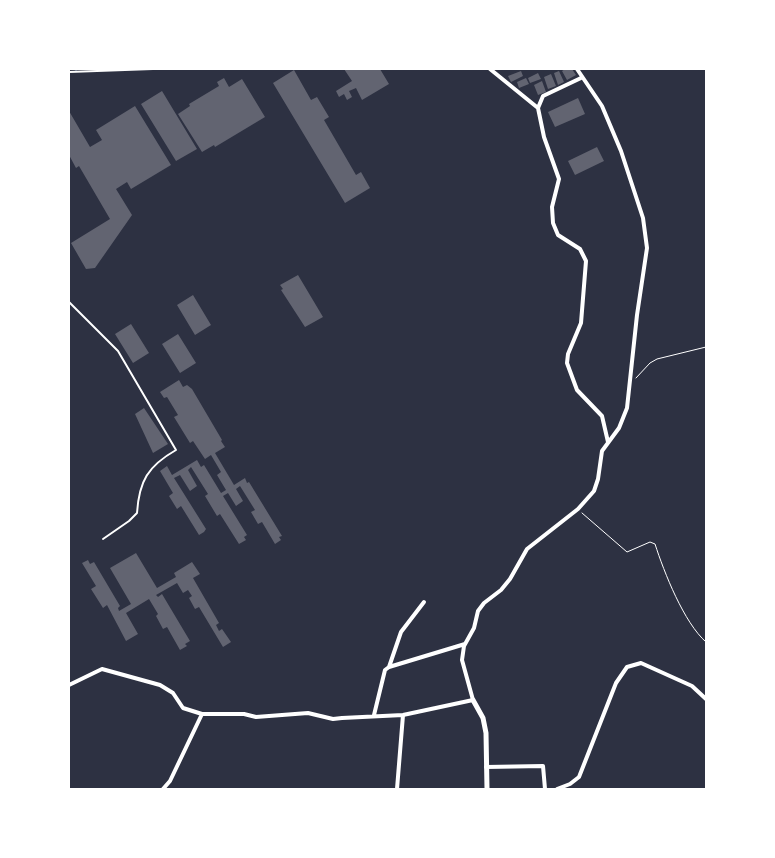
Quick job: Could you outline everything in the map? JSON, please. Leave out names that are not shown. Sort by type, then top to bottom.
[{"type":"street","points":[[490,69],[538,108]]},
{"type":"street","points":[[487,789],[483,718],[468,689],[462,660],[465,644],[474,628],[478,611],[510,579],[527,549],[578,509],[594,490],[598,479],[602,450],[619,428],[627,408],[647,248],[635,191],[621,150],[602,106],[581,78],[577,69]]},
{"type":"street","points":[[581,78],[543,96],[538,108],[544,136],[559,179],[552,207],[553,223],[558,235],[580,249],[586,261],[580,323],[568,354],[568,368],[577,390],[602,416],[608,442]]},
{"type":"street","points":[[389,667],[401,632],[424,602]]},
{"type":"street","points":[[374,715],[385,670],[389,667],[465,644]]},
{"type":"street","points":[[557,789],[570,784],[579,777],[616,682],[627,667],[641,663],[692,686],[706,699]]},
{"type":"street","points":[[69,685],[102,669],[160,684],[173,694],[183,708],[202,714],[244,714],[256,717],[308,713],[333,719],[374,715],[403,715],[474,700]]},
{"type":"street","points":[[163,789],[170,781],[202,714]]},
{"type":"street","points":[[398,789],[403,715]]},
{"type":"street","points":[[486,767],[543,766],[545,789]]},
{"type":"lane","points":[[69,72],[153,69]]},
{"type":"lane","points":[[69,302],[118,351],[176,450],[164,457],[150,471],[138,490],[138,513],[103,539]]},
{"type":"path","points":[[628,388],[650,363],[657,359],[706,347]]},
{"type":"path","points":[[578,509],[627,552],[650,542],[655,544],[667,580],[695,630],[706,642]]},
{"type":"building","points":[[344,69],[380,69],[389,84],[362,100],[356,88],[349,91],[352,97],[347,100],[344,94],[339,97],[336,91],[352,81]]},
{"type":"building","points":[[572,69],[576,75],[567,80],[562,71]]},
{"type":"building","points":[[294,70],[311,100],[317,97],[329,117],[324,120],[356,175],[361,172],[370,188],[345,203],[273,83]]},
{"type":"building","points":[[521,71],[523,76],[511,82],[508,76]]},
{"type":"building","points":[[559,71],[564,82],[558,85],[554,73]]},
{"type":"building","points":[[538,73],[541,79],[530,83],[528,78]]},
{"type":"building","points":[[551,74],[556,86],[548,89],[544,77]]},
{"type":"building","points":[[224,78],[229,87],[242,79],[265,117],[215,147],[214,145],[202,152],[178,114],[190,106],[189,104],[219,86],[217,82]]},
{"type":"building","points":[[526,78],[529,84],[519,88],[517,82]]},
{"type":"building","points":[[542,81],[546,92],[538,95],[534,85]]},
{"type":"building","points":[[162,91],[197,149],[176,161],[141,104]]},
{"type":"building","points":[[578,98],[585,114],[555,127],[548,112]]},
{"type":"building","points":[[135,106],[171,165],[131,189],[127,182],[116,189],[132,215],[95,268],[86,269],[71,243],[110,219],[79,166],[76,168],[69,155],[69,111],[90,147],[102,140],[96,130]]},
{"type":"building","points":[[597,147],[604,161],[575,175],[568,161]]},
{"type":"building","points":[[298,275],[323,317],[305,327],[281,290],[283,289],[280,285]]},
{"type":"building","points":[[193,295],[211,325],[195,335],[177,305]]},
{"type":"building","points":[[131,324],[149,353],[133,363],[115,334]]},
{"type":"building","points":[[178,334],[196,363],[180,373],[162,344]]},
{"type":"building","points":[[179,380],[183,387],[187,385],[192,389],[222,440],[225,447],[215,453],[234,485],[245,478],[247,483],[249,482],[282,536],[279,537],[281,540],[275,544],[262,522],[258,524],[251,512],[255,510],[240,486],[236,489],[243,501],[236,506],[228,493],[223,496],[247,535],[244,537],[246,540],[239,544],[220,514],[217,516],[205,496],[208,494],[191,467],[188,470],[197,486],[190,491],[180,475],[174,478],[206,529],[204,532],[199,535],[181,506],[177,509],[169,496],[173,493],[160,471],[167,466],[172,475],[197,460],[201,467],[204,465],[221,493],[226,490],[217,475],[221,472],[211,455],[205,459],[193,441],[190,443],[174,417],[178,415],[167,397],[164,398],[160,392]]},
{"type":"building","points":[[144,408],[168,444],[153,453],[135,414]]},
{"type":"building","points":[[136,553],[157,588],[176,577],[174,573],[192,562],[200,574],[193,578],[219,623],[216,625],[219,631],[222,629],[231,642],[223,647],[199,607],[195,609],[189,598],[192,596],[188,590],[183,593],[177,583],[156,595],[158,597],[162,594],[190,641],[185,644],[187,646],[180,650],[167,627],[163,629],[156,616],[158,614],[149,599],[126,613],[138,634],[126,641],[107,605],[103,608],[91,589],[96,586],[82,563],[88,560],[90,564],[94,562],[120,606],[118,608],[119,611],[131,604],[110,568]]}]
